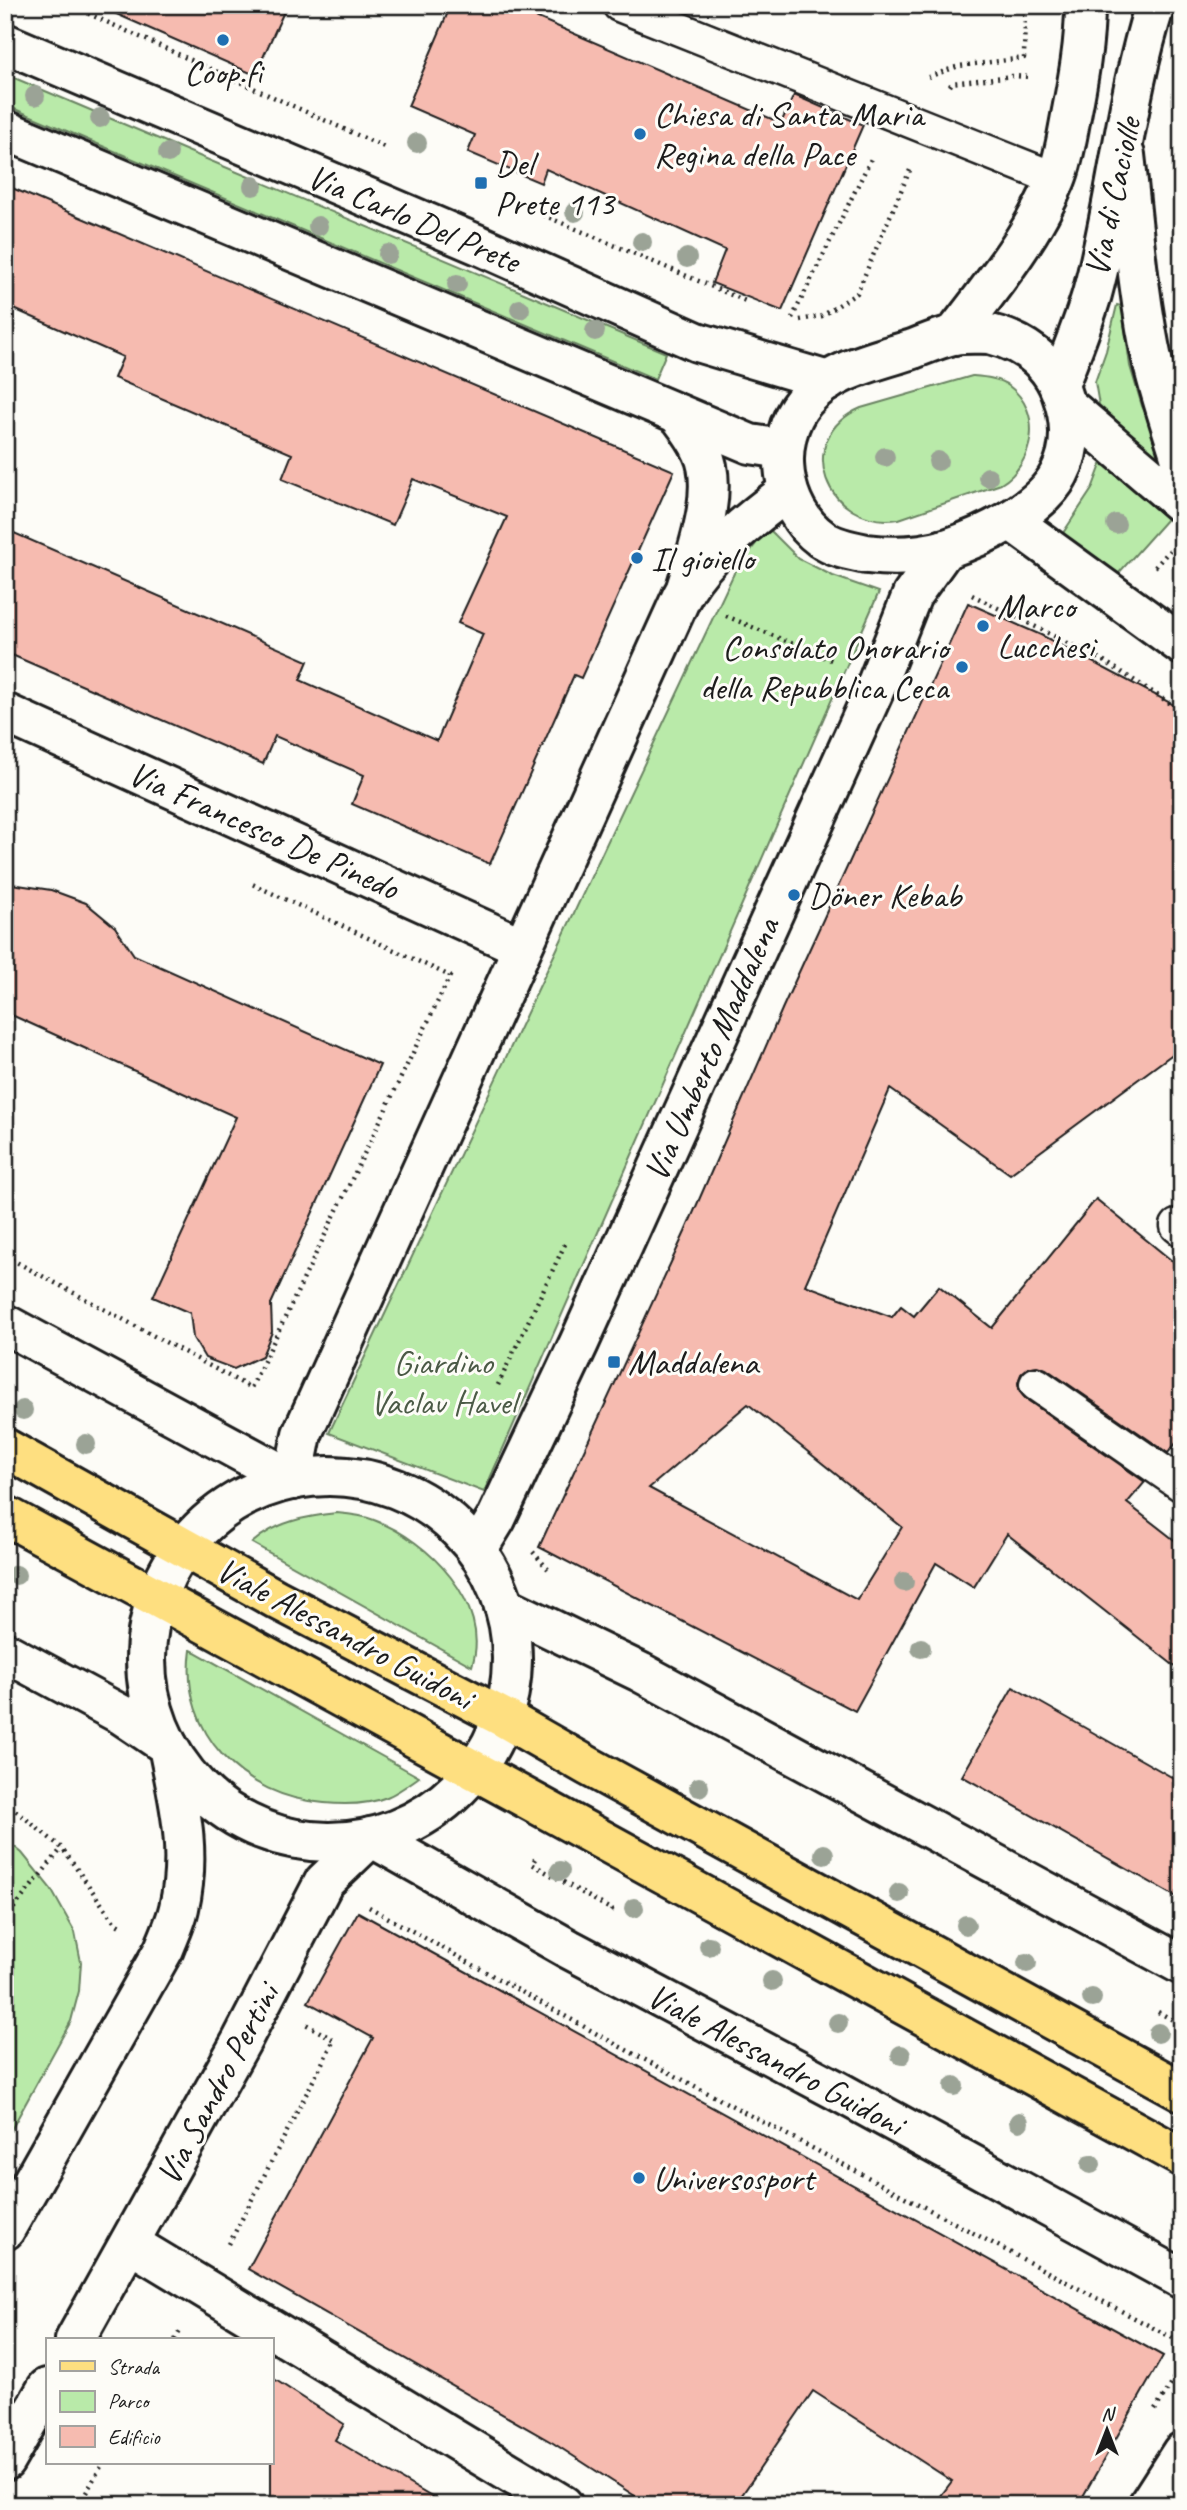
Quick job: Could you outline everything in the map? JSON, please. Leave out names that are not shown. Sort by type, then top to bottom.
[{"type":"main road","name":"Viale Alessandro Guidoni","points":[[5,1448],[276,1599],[506,1719],[1182,2091]]},
{"type":"main road","name":"Viale Alessandro Guidoni","points":[[5,1515],[1182,2157]]},
{"type":"street","points":[[954,335],[1014,255],[1056,179],[1078,80],[1085,29],[1085,5]]},
{"type":"street","name":"Via di Caciolle","points":[[1062,395],[1092,295],[1137,68],[1155,5]]},
{"type":"street","name":"Via Carlo Del Prete","points":[[5,43],[480,245],[697,342],[828,381]]},
{"type":"street","points":[[5,130],[750,444],[784,449]]},
{"type":"street","points":[[1124,144],[1152,360],[1182,462]]},
{"type":"street","points":[[1062,395],[1070,427],[1068,448],[1059,475],[1042,498],[1010,520],[945,549],[914,555],[849,551],[822,540],[802,519],[788,491],[784,478],[784,449],[791,425],[803,401],[828,381],[855,368],[954,335],[990,334],[1015,342],[1039,359],[1062,395],[1182,504]]},
{"type":"street","points":[[5,1324],[293,1480],[302,1434],[687,585],[706,523],[707,470],[704,453],[678,414]]},
{"type":"street","points":[[687,585],[754,516],[788,491]]},
{"type":"street","points":[[1010,520],[1182,645]]},
{"type":"street","name":"Via Umberto Maddalena","points":[[477,1550],[496,1519],[579,1343],[874,691],[912,595],[945,549]]},
{"type":"street","name":"Via Francesco De Pinedo","points":[[5,713],[522,947]]},
{"type":"street","name":"Viale Alessandro Guidoni","points":[[332,1476],[357,1478],[412,1496],[439,1513],[477,1550],[504,1605],[510,1635],[513,1665],[506,1719],[494,1745],[475,1769],[453,1793],[428,1812],[371,1837],[332,1842],[312,1841],[271,1832],[251,1824],[221,1806],[197,1785],[168,1746],[155,1717],[148,1685],[146,1653],[150,1621],[157,1597],[184,1546],[218,1514],[245,1496],[293,1480],[332,1476]]},
{"type":"street","points":[[504,1605],[640,1672],[1182,1965]]},
{"type":"street","name":"Viale Alessandro Guidoni","points":[[5,1653],[122,1715],[168,1746]]},
{"type":"street","points":[[5,2230],[164,1949],[179,1910],[184,1874],[185,1834],[168,1746]]},
{"type":"street","name":"Viale Alessandro Guidoni","points":[[371,1837],[569,1949],[834,2089],[1182,2279]]},
{"type":"street","name":"Via Sandro Pertini","points":[[76,2338],[131,2244],[242,2040],[324,1882],[371,1837]]},
{"type":"street","points":[[131,2244],[563,2505]]},
{"type":"street","points":[[5,2461],[46,2390]]},
{"type":"street","points":[[1148,2505],[1182,2452]]},
{"type":"lane","points":[[619,5],[1056,179]]},
{"type":"lane","points":[[1036,1384],[1182,1485]]},
{"type":"path","points":[[69,5],[393,150]]},
{"type":"path","points":[[531,210],[757,305]]},
{"type":"path","points":[[781,314],[794,319]]},
{"type":"path","points":[[963,590],[1104,661],[1182,711]]},
{"type":"path","points":[[5,1256],[251,1388],[450,976]]},
{"type":"path","points":[[530,1549],[555,1577]]},
{"type":"path","points":[[5,1802],[62,1848],[115,1923],[124,1928]]},
{"type":"path","points":[[5,1919],[62,1848]]},
{"type":"path","points":[[362,1903],[617,2045],[1182,2343]]},
{"type":"path","points":[[176,2338],[205,2288],[334,2039],[299,2021]]},
{"type":"path","points":[[79,2505],[102,2464]]},
{"type":"green space","points":[[5,74],[666,353],[655,379],[5,105]]},
{"type":"green space","points":[[1117,305],[1122,306],[1130,366],[1142,406],[1166,457],[1161,461],[1099,405],[1095,382]]},
{"type":"green space","points":[[972,376],[1005,383],[1020,397],[1027,409],[1031,423],[1027,451],[1012,475],[1001,484],[899,519],[874,519],[852,511],[836,497],[826,479],[823,459],[827,440],[840,422],[861,408]]},
{"type":"green space","points":[[1101,465],[1108,466],[1167,519],[1118,574],[1063,537],[1092,489]]},
{"type":"green space","name":"Giardino Vaclav Havel","points":[[768,528],[799,559],[833,576],[879,592],[484,1492],[329,1433],[735,571]]},
{"type":"green space","points":[[337,1513],[365,1517],[395,1529],[434,1559],[451,1577],[473,1620],[476,1643],[472,1666],[252,1543],[271,1530],[292,1521]]},
{"type":"green space","points":[[191,1650],[419,1777],[387,1797],[356,1804],[324,1803],[295,1798],[268,1788],[244,1774],[223,1756],[207,1734],[195,1708],[190,1680]]},
{"type":"green space","points":[[5,1839],[22,1853],[51,1889],[75,1932],[81,1962],[79,1991],[71,2021],[5,2141]]},
{"type":"building","name":"Coop.fi","points":[[96,5],[287,5],[255,75]]},
{"type":"building","name":"Chiesa di Santa Maria Regina della Pace","points":[[451,5],[508,5],[781,123],[794,95],[863,125],[782,311],[712,283],[725,250],[546,169],[541,183],[468,152],[475,135],[408,106]]},
{"type":"building","points":[[5,185],[674,471],[581,678],[574,675],[490,864],[352,804],[364,775],[275,736],[263,764],[5,652],[5,529],[308,661],[300,680],[437,741],[483,634],[458,623],[507,517],[413,479],[393,525],[282,479],[292,454],[114,378],[123,357],[5,305]]},
{"type":"building","points":[[968,603],[1041,635],[1182,709],[1182,1047],[1010,1174],[890,1089],[805,1285],[892,1317],[901,1306],[914,1316],[939,1286],[992,1328],[1096,1199],[1182,1269],[1182,1436],[1168,1453],[1046,1369],[1037,1366],[1028,1368],[1021,1374],[1018,1383],[1020,1392],[1026,1399],[1145,1482],[1127,1503],[1182,1546],[1182,1672],[1007,1534],[974,1587],[936,1563],[855,1711],[539,1547],[685,1232],[783,1007]],"holes":[[[748,1404],[902,1527],[857,1600],[649,1488]]]},
{"type":"building","points":[[5,883],[51,890],[86,903],[115,927],[134,955],[380,1065],[271,1304],[272,1332],[262,1356],[234,1369],[205,1358],[193,1338],[190,1313],[153,1297],[236,1117],[5,1012]]},
{"type":"building","points":[[1013,1687],[1182,1783],[1182,1900],[962,1776]]},
{"type":"building","points":[[358,1912],[1163,2356],[1078,2505],[934,2505],[952,2481],[813,2391],[735,2505],[649,2505],[553,2443],[248,2269],[373,2038],[308,2002]]},
{"type":"building","points":[[273,2378],[344,2424],[335,2440],[445,2505],[271,2505]]},
{"type":"place","name":"Coop.fi","points":[[223,40]]},
{"type":"place","name":"Chiesa di Santa Maria Regina della Pace","points":[[640,134]]},
{"type":"place","name":"Del Prete 113","points":[[481,183]]},
{"type":"place","name":"Il gioiello","points":[[637,558]]},
{"type":"place","name":"Marco Lucchesi","points":[[983,626]]},
{"type":"place","name":"Consolato Onorario della Repubblica Ceca","points":[[962,667]]},
{"type":"place","name":"Döner Kebab","points":[[794,895]]},
{"type":"place","name":"Maddalena","points":[[614,1362]]},
{"type":"place","name":"Universosport","points":[[639,2178]]}]
